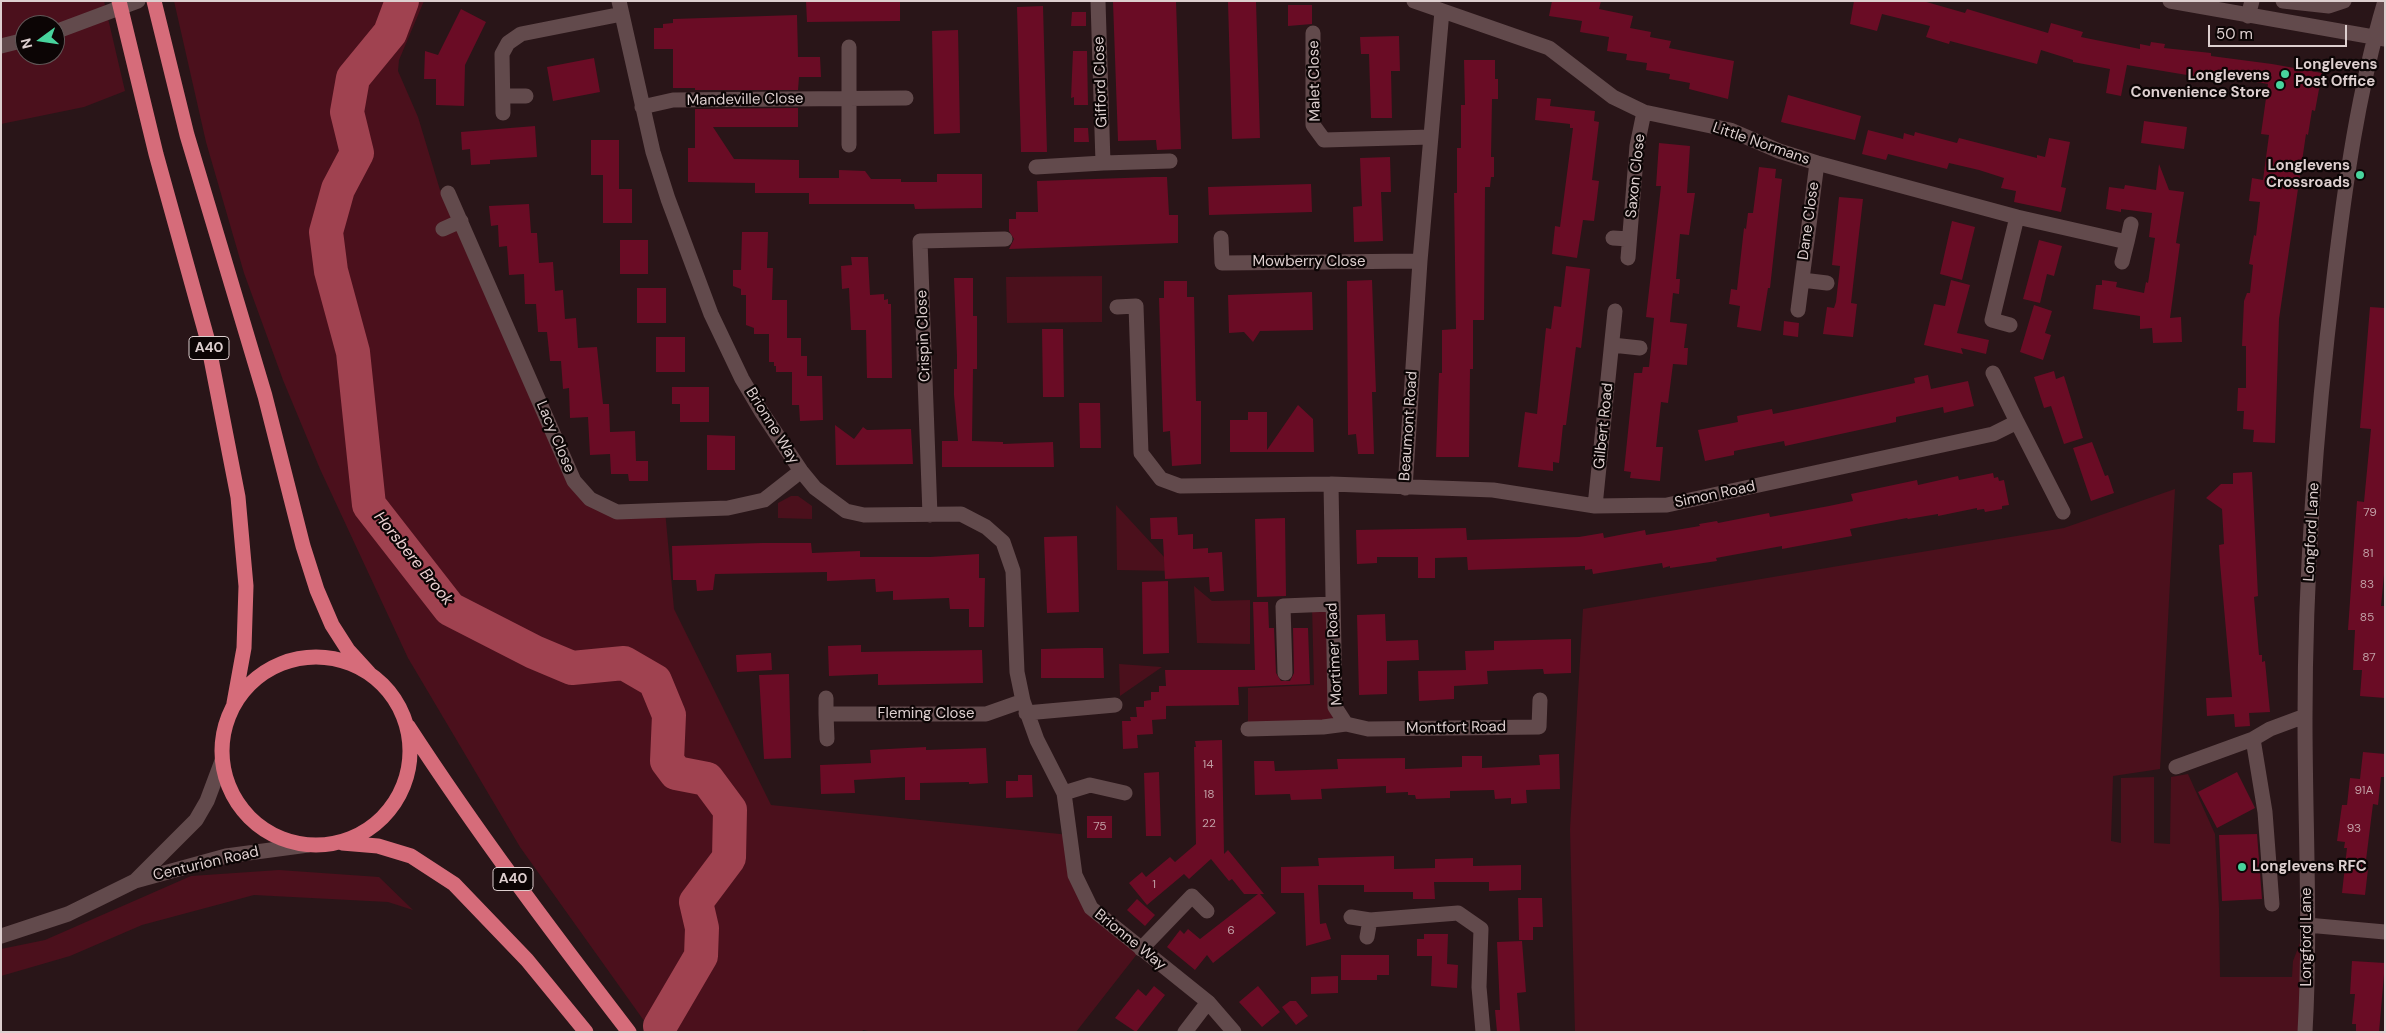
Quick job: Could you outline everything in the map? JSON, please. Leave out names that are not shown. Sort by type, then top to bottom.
[{"type":"highway","name":"A40","points":[[119,1],[156,154],[207,338],[238,497],[246,586],[244,648],[234,703]]},
{"type":"highway","name":"A40","points":[[154,1],[187,135],[265,396],[303,546],[317,590],[332,625],[348,650],[369,673]]},
{"type":"highway","points":[[340,843],[369,829],[392,806],[406,779],[410,750],[405,720],[391,694],[369,673],[342,661],[332,659],[312,657],[283,662],[257,677],[234,703],[224,729],[222,761],[231,792],[250,819],[276,837],[308,845],[340,843],[378,846],[411,856],[454,884],[527,960],[586,1032]]},
{"type":"highway","name":"A40","points":[[405,720],[451,792],[513,879],[629,1032]]},
{"type":"street","points":[[65,28],[138,1]]},
{"type":"street","name":"Gifford Close","points":[[1098,1],[1103,163]]},
{"type":"street","name":"Little Normans","points":[[1414,1],[1549,48],[1614,97],[1644,112],[1730,130],[1778,151],[2017,217],[2127,242]]},
{"type":"street","points":[[2170,1],[2379,38]]},
{"type":"street","points":[[2248,16],[2252,1]]},
{"type":"street","points":[[2283,1],[2329,6],[2344,1]]},
{"type":"street","name":"Longford Lane","points":[[2305,1032],[2308,976],[2305,716],[2308,584],[2325,347],[2347,177],[2379,38],[2385,1]]},
{"type":"street","points":[[503,113],[502,54],[508,43],[522,34],[621,7]]},
{"type":"street","name":"Brionne Way","points":[[621,7],[642,107],[668,199],[711,314],[742,379],[801,471],[815,488],[846,511],[864,515],[961,514],[986,527],[1003,542],[1013,571],[1017,672],[1024,707],[1064,793],[1075,875],[1091,908],[1208,1002],[1234,1032]]},
{"type":"street","name":"Beaumont Road","points":[[1117,306],[1136,306],[1140,453],[1160,479],[1180,486],[1331,484],[1405,488],[1420,261],[1442,11]]},
{"type":"street","name":"Malet Close","points":[[1313,33],[1313,125],[1324,140],[1431,137]]},
{"type":"street","points":[[1,46],[15,42]]},
{"type":"street","points":[[849,47],[849,145]]},
{"type":"street","points":[[503,96],[526,96]]},
{"type":"street","name":"Mandeville Close","points":[[642,107],[673,100],[906,98]]},
{"type":"street","name":"Saxon Close","points":[[1628,258],[1637,146],[1644,112]]},
{"type":"street","points":[[1036,167],[1170,161]]},
{"type":"street","name":"Dane Close","points":[[1798,310],[1817,162]]},
{"type":"street","name":"Lacy Close","points":[[448,193],[574,480],[590,499],[617,512],[728,508],[764,500],[801,471]]},
{"type":"street","points":[[2010,325],[1992,320],[2017,217]]},
{"type":"street","points":[[443,229],[461,221]]},
{"type":"street","points":[[2122,262],[2131,224]]},
{"type":"street","name":"Mowberry Close","points":[[1221,238],[1222,263],[1420,261]]},
{"type":"street","name":"Saxon Close","points":[[1613,238],[1629,239]]},
{"type":"street","name":"Crispin Close","points":[[930,515],[920,241],[1005,239]]},
{"type":"street","name":"Dane Close","points":[[1802,280],[1827,283]]},
{"type":"street","name":"Gilbert Road","points":[[1595,506],[1615,311]]},
{"type":"street","points":[[1612,346],[1640,348]]},
{"type":"street","points":[[1993,373],[2064,512]]},
{"type":"street","name":"Simon Road","points":[[1405,488],[1493,490],[1595,506],[1667,505],[1992,434],[2017,422]]},
{"type":"street","name":"Mortimer Road","points":[[1248,729],[1323,727],[1346,724],[1334,707],[1331,484]]},
{"type":"street","points":[[1285,673],[1283,606],[1332,604]]},
{"type":"street","points":[[826,698],[827,739]]},
{"type":"street","name":"Montfort Road","points":[[1346,724],[1368,729],[1539,727],[1540,700]]},
{"type":"street","points":[[1024,707],[1114,705]]},
{"type":"street","name":"Fleming Close","points":[[826,714],[986,714],[1024,707]]},
{"type":"street","points":[[2176,767],[2253,739],[2270,729],[2305,716]]},
{"type":"street","points":[[2253,739],[2265,812],[2272,904]]},
{"type":"street","name":"Centurion Road","points":[[135,881],[196,820],[207,801],[222,761]]},
{"type":"street","points":[[1064,793],[1090,785],[1125,793]]},
{"type":"street","name":"Centurion Road","points":[[1,936],[68,914],[135,881],[226,856],[308,845]]},
{"type":"street","points":[[1141,949],[1192,896],[1207,910]]},
{"type":"street","points":[[1351,917],[1370,920],[1458,913],[1481,929],[1479,987],[1483,1032]]},
{"type":"street","points":[[1367,937],[1370,920]]},
{"type":"street","points":[[2307,925],[2385,932]]},
{"type":"street","points":[[1185,1032],[1208,1002]]},
{"type":"shaded area","points":[[1,1],[104,1],[125,91],[84,107],[1,124]]},
{"type":"shaded area","points":[[174,1],[424,1],[399,60],[398,71],[418,117],[440,190],[448,193],[574,481],[617,511],[665,510],[674,609],[771,805],[1070,835],[1091,908],[1141,949],[1076,1032],[873,1032],[863,1030],[862,1032],[652,1032],[520,847],[408,658],[320,469],[283,380],[244,273],[206,142]]},
{"type":"shaded area","points":[[1102,276],[1102,322],[1007,323],[1006,277]]},
{"type":"shaded area","points":[[2175,489],[2160,769],[2113,776],[2111,841],[2121,843],[2121,778],[2154,777],[2154,843],[2170,844],[2171,777],[2188,774],[2215,834],[2220,977],[2292,977],[2293,961],[2307,925],[2305,1032],[1575,1032],[1570,829],[1583,609],[2064,528]]},
{"type":"shaded area","points":[[791,496],[798,496],[812,506],[812,519],[778,518],[778,503]]},
{"type":"shaded area","points":[[1116,505],[1177,571],[1117,570]]},
{"type":"shaded area","points":[[1194,586],[1212,601],[1250,600],[1250,644],[1197,643]]},
{"type":"shaded area","points":[[1332,604],[1335,707],[1346,724],[1248,729],[1248,688],[1314,685],[1312,605]]},
{"type":"shaded area","points":[[1119,664],[1162,667],[1120,696]]},
{"type":"shaded area","points":[[279,870],[379,877],[413,910],[388,902],[254,895],[142,925],[70,956],[1,976],[1,949],[45,940],[191,876]]},
{"type":"building","points":[[806,1],[900,1],[900,21],[807,22]]},
{"type":"building","points":[[1176,1],[1181,149],[1157,150],[1156,140],[1118,141],[1113,2]]},
{"type":"building","points":[[1256,1],[1260,138],[1232,139],[1228,2]]},
{"type":"building","points":[[1552,1],[1601,1],[1599,9],[1633,16],[1630,28],[1651,32],[1650,37],[1671,41],[1669,48],[1734,61],[1728,99],[1689,89],[1690,83],[1669,79],[1670,74],[1646,70],[1647,63],[1626,60],[1627,54],[1607,51],[1609,37],[1580,32],[1582,21],[1549,16]]},
{"type":"building","points":[[1854,1],[1923,1],[1965,13],[1967,9],[2048,33],[2051,23],[2083,32],[2081,37],[2140,49],[2140,44],[2150,46],[2151,42],[2165,44],[2164,48],[2211,53],[2211,56],[2322,73],[2315,111],[2312,110],[2308,135],[2306,134],[2279,319],[2275,443],[2253,442],[2254,430],[2243,429],[2244,411],[2237,411],[2238,388],[2246,388],[2246,346],[2242,346],[2244,301],[2247,293],[2250,293],[2253,265],[2249,264],[2254,235],[2256,236],[2260,202],[2249,201],[2252,178],[2263,180],[2269,135],[2261,134],[2268,84],[2218,75],[2217,80],[2127,65],[2121,96],[2106,93],[2110,69],[2073,62],[2073,60],[2041,50],[2037,64],[1950,41],[1949,44],[1926,37],[1930,26],[1882,14],[1877,31],[1850,24]]},
{"type":"building","points":[[1288,5],[1312,5],[1312,24],[1288,26]]},
{"type":"building","points":[[1043,6],[1047,152],[1021,152],[1017,7]]},
{"type":"building","points":[[461,9],[486,22],[465,65],[464,106],[436,105],[436,79],[424,79],[425,51],[438,55]]},
{"type":"building","points":[[1072,12],[1086,12],[1086,26],[1071,26]]},
{"type":"building","points":[[797,15],[798,57],[820,57],[821,77],[799,77],[798,90],[695,90],[695,88],[673,88],[673,49],[654,49],[654,28],[663,28],[663,24],[673,23],[673,19]]},
{"type":"building","points":[[958,30],[960,133],[934,134],[932,31]]},
{"type":"building","points":[[1399,36],[1400,71],[1391,71],[1392,118],[1371,118],[1369,54],[1361,54],[1360,37]]},
{"type":"building","points":[[1073,51],[1087,51],[1088,105],[1074,105],[1074,97],[1071,98]]},
{"type":"building","points":[[594,58],[600,92],[553,101],[547,67]]},
{"type":"building","points":[[1464,60],[1495,60],[1495,79],[1498,79],[1498,99],[1492,99],[1491,157],[1494,157],[1494,177],[1491,177],[1490,187],[1485,187],[1484,320],[1473,320],[1473,369],[1470,369],[1469,457],[1436,457],[1439,373],[1442,373],[1442,330],[1456,329],[1454,193],[1457,193],[1457,148],[1461,148],[1461,105],[1465,105]]},
{"type":"building","points":[[1788,95],[1861,116],[1855,140],[1781,122]]},
{"type":"building","points":[[1537,98],[1551,99],[1550,106],[1595,111],[1594,121],[1599,122],[1592,180],[1599,181],[1594,221],[1583,220],[1577,258],[1552,254],[1555,226],[1560,227],[1573,128],[1570,128],[1570,124],[1535,120]]},
{"type":"building","points":[[798,108],[798,127],[713,127],[734,159],[799,160],[799,178],[839,178],[839,170],[865,171],[871,179],[901,179],[901,182],[937,182],[937,174],[982,174],[982,208],[915,209],[914,204],[809,204],[809,193],[755,193],[755,183],[688,182],[688,148],[695,148],[695,109]]},
{"type":"building","points":[[2144,121],[2187,127],[2184,149],[2141,143]]},
{"type":"building","points":[[535,126],[537,157],[490,160],[490,164],[471,165],[470,149],[462,150],[461,132]]},
{"type":"building","points":[[1074,128],[1088,128],[1089,142],[1074,142]]},
{"type":"building","points":[[1868,130],[1903,139],[1904,133],[1914,136],[1915,132],[1957,143],[1959,138],[2037,158],[2037,155],[2045,157],[2049,138],[2070,142],[2061,187],[2066,188],[2061,212],[2014,202],[2016,191],[2001,188],[2004,178],[1979,170],[1949,163],[1947,169],[1888,154],[1886,160],[1862,154]]},
{"type":"building","points":[[591,140],[619,140],[619,189],[632,189],[632,223],[603,223],[603,175],[591,175]]},
{"type":"building","points":[[1659,143],[1690,146],[1687,193],[1695,193],[1689,235],[1680,234],[1676,279],[1680,279],[1679,294],[1673,293],[1670,322],[1687,324],[1684,348],[1688,348],[1687,365],[1673,364],[1668,403],[1661,402],[1656,447],[1663,447],[1660,481],[1630,478],[1631,472],[1624,471],[1634,373],[1642,373],[1643,367],[1649,367],[1654,318],[1646,317],[1661,186],[1656,186]]},
{"type":"building","points":[[1390,157],[1391,192],[1381,192],[1383,241],[1354,242],[1353,207],[1362,206],[1360,158]]},
{"type":"building","points":[[2159,164],[2169,190],[2184,192],[2176,243],[2180,244],[2170,318],[2181,317],[2182,342],[2153,343],[2152,328],[2140,329],[2140,316],[2093,309],[2096,285],[2102,285],[2102,280],[2117,282],[2116,287],[2144,293],[2146,282],[2148,283],[2155,238],[2149,237],[2152,213],[2121,209],[2121,212],[2106,209],[2109,187],[2124,189],[2125,185],[2156,190]]},
{"type":"building","points":[[1759,167],[1776,169],[1775,178],[1782,179],[1770,288],[1768,288],[1761,331],[1737,327],[1740,306],[1729,304],[1731,289],[1737,290],[1744,228],[1746,229],[1748,213],[1753,213]]},
{"type":"building","points":[[1167,177],[1169,215],[1178,215],[1178,243],[1009,249],[1014,239],[1009,231],[1009,219],[1016,219],[1016,212],[1038,212],[1037,181]]},
{"type":"building","points":[[1311,184],[1312,212],[1209,215],[1208,187]]},
{"type":"building","points":[[1839,197],[1863,199],[1851,303],[1857,304],[1853,337],[1823,334],[1827,307],[1834,308],[1836,302],[1840,266],[1832,265]]},
{"type":"building","points":[[529,204],[531,233],[537,233],[539,263],[553,262],[555,291],[563,290],[565,319],[576,318],[578,348],[597,347],[603,404],[609,404],[610,432],[635,431],[636,461],[648,461],[648,481],[629,481],[628,474],[611,474],[610,454],[590,455],[588,417],[570,418],[569,388],[563,389],[561,361],[550,361],[547,332],[538,332],[536,304],[525,304],[524,274],[509,275],[507,246],[499,247],[498,225],[491,226],[489,206]]},
{"type":"building","points":[[1952,221],[1975,227],[1962,280],[1940,274]]},
{"type":"building","points":[[742,232],[768,232],[767,268],[773,268],[772,300],[787,300],[787,338],[801,338],[801,356],[807,356],[807,376],[822,376],[823,420],[800,421],[799,405],[792,405],[792,372],[776,372],[774,362],[769,362],[769,334],[754,334],[754,328],[746,325],[746,295],[741,295],[741,289],[733,286],[733,270],[741,270]]},
{"type":"building","points":[[620,240],[648,240],[648,274],[620,274]]},
{"type":"building","points":[[2039,240],[2062,246],[2054,276],[2047,274],[2040,303],[2023,299]]},
{"type":"building","points":[[851,257],[868,257],[870,295],[884,294],[884,300],[888,299],[888,304],[891,304],[892,378],[867,378],[866,330],[851,330],[849,288],[842,289],[841,266],[852,265]]},
{"type":"building","points":[[1566,266],[1590,269],[1581,348],[1576,347],[1566,425],[1563,425],[1559,463],[1553,462],[1553,471],[1518,467],[1525,412],[1537,414],[1546,328],[1551,329],[1554,306],[1561,307]]},
{"type":"building","points":[[954,278],[973,278],[973,316],[977,316],[977,369],[973,369],[972,441],[1003,442],[1003,444],[1053,442],[1054,467],[942,467],[942,441],[958,441],[954,395],[954,369],[957,369],[957,356]]},
{"type":"building","points":[[1372,280],[1376,392],[1372,392],[1374,454],[1358,454],[1356,434],[1348,435],[1347,281]]},
{"type":"building","points":[[1951,280],[1970,285],[1957,333],[1989,340],[1986,354],[1961,348],[1963,354],[1924,345],[1934,304],[1945,306]]},
{"type":"building","points":[[1164,281],[1187,281],[1187,297],[1194,297],[1196,401],[1201,401],[1201,464],[1172,466],[1170,431],[1163,432],[1159,298],[1164,298]]},
{"type":"building","points":[[637,288],[666,288],[666,323],[637,323]]},
{"type":"building","points":[[1312,292],[1313,330],[1260,331],[1253,342],[1244,332],[1229,333],[1228,295]]},
{"type":"building","points":[[2034,305],[2052,311],[2045,333],[2051,335],[2043,360],[2020,352]]},
{"type":"building","points":[[2370,307],[2385,308],[2385,564],[2381,606],[2385,606],[2385,698],[2360,696],[2362,670],[2353,670],[2355,630],[2348,630],[2357,501],[2364,502],[2371,429],[2360,428]]},
{"type":"building","points":[[1784,321],[1799,323],[1798,337],[1783,335]]},
{"type":"building","points":[[1042,329],[1063,329],[1064,397],[1043,397]]},
{"type":"building","points":[[656,337],[685,337],[685,372],[656,372]]},
{"type":"building","points":[[2054,371],[2056,379],[2064,376],[2083,438],[2064,444],[2051,406],[2044,408],[2034,377]]},
{"type":"building","points":[[1928,375],[1931,389],[1968,381],[1974,406],[1944,413],[1943,407],[1896,417],[1896,422],[1785,446],[1784,441],[1734,451],[1734,455],[1705,461],[1698,430],[1738,422],[1737,416],[1772,409],[1773,414],[1915,383],[1914,378]]},
{"type":"building","points":[[672,387],[709,387],[709,422],[680,422],[680,404],[672,404]]},
{"type":"building","points":[[1079,403],[1100,403],[1101,448],[1080,448]]},
{"type":"building","points":[[1298,405],[1313,419],[1314,452],[1230,452],[1230,420],[1248,420],[1248,412],[1267,412],[1267,450]]},
{"type":"building","points":[[835,425],[854,439],[863,427],[867,430],[911,429],[913,464],[836,465]]},
{"type":"building","points":[[707,435],[735,436],[735,470],[707,470]]},
{"type":"building","points":[[2092,442],[2105,476],[2108,475],[2114,493],[2091,501],[2073,448]]},
{"type":"building","points":[[2252,472],[2258,596],[2254,597],[2259,655],[2262,655],[2262,662],[2265,661],[2270,712],[2249,713],[2250,726],[2235,727],[2234,714],[2207,716],[2206,698],[2232,697],[2219,545],[2224,544],[2222,509],[2206,498],[2221,484],[2233,484],[2233,473]]},
{"type":"building","points":[[1993,473],[1994,478],[1998,477],[1999,481],[2004,480],[2009,505],[2002,506],[2002,509],[1985,512],[1984,509],[1977,510],[1977,508],[1938,516],[1938,514],[1907,518],[1850,529],[1852,536],[1782,549],[1782,546],[1716,558],[1717,561],[1670,568],[1670,566],[1663,568],[1662,563],[1593,574],[1592,569],[1585,570],[1585,566],[1468,570],[1467,557],[1435,558],[1435,578],[1418,578],[1418,557],[1377,557],[1377,563],[1357,564],[1356,530],[1466,528],[1467,540],[1579,537],[1603,533],[1604,538],[1645,530],[1646,535],[1700,526],[1699,524],[1717,521],[1718,523],[1769,513],[1770,517],[1829,506],[1853,501],[1851,494],[1917,480],[1918,485],[1958,476],[1959,480]]},
{"type":"building","points":[[1177,517],[1178,535],[1193,534],[1193,549],[1208,548],[1208,553],[1222,552],[1224,591],[1210,592],[1209,577],[1165,579],[1163,539],[1151,539],[1150,518]]},
{"type":"building","points":[[1285,518],[1286,596],[1257,597],[1255,519]]},
{"type":"building","points":[[1077,536],[1079,612],[1047,613],[1044,537]]},
{"type":"building","points":[[811,543],[812,553],[860,551],[860,557],[930,557],[979,554],[979,578],[985,578],[984,627],[969,627],[969,609],[950,609],[949,598],[893,600],[893,591],[876,592],[875,579],[827,581],[827,572],[715,574],[713,590],[697,591],[696,580],[673,580],[672,546]]},
{"type":"building","points":[[1168,581],[1169,653],[1143,654],[1142,582]]},
{"type":"building","points":[[1253,602],[1268,602],[1269,628],[1274,628],[1276,673],[1281,681],[1290,681],[1294,673],[1293,628],[1308,628],[1310,684],[1238,687],[1239,705],[1166,706],[1166,719],[1152,720],[1153,734],[1137,735],[1138,748],[1123,749],[1122,721],[1131,721],[1130,717],[1137,717],[1136,707],[1144,707],[1144,701],[1151,700],[1151,692],[1159,692],[1159,686],[1166,686],[1165,670],[1255,670]]},
{"type":"building","points":[[1385,614],[1386,641],[1418,640],[1419,660],[1387,661],[1387,694],[1359,695],[1357,615]]},
{"type":"building","points":[[1571,639],[1571,673],[1544,674],[1543,669],[1487,671],[1488,684],[1454,686],[1454,699],[1419,701],[1418,671],[1466,670],[1465,651],[1494,650],[1494,641]]},
{"type":"building","points":[[861,645],[861,652],[982,650],[983,683],[878,685],[878,674],[829,676],[828,646]]},
{"type":"building","points":[[1103,648],[1104,678],[1041,678],[1041,649]]},
{"type":"building","points":[[771,653],[772,670],[737,672],[736,655]]},
{"type":"building","points":[[789,674],[791,758],[764,759],[759,675]]},
{"type":"building","points":[[1222,740],[1224,854],[1228,850],[1264,894],[1260,894],[1276,913],[1213,963],[1207,955],[1195,970],[1167,947],[1180,930],[1184,934],[1188,929],[1200,939],[1258,894],[1244,894],[1232,879],[1229,881],[1211,859],[1189,879],[1184,874],[1147,905],[1129,883],[1142,872],[1146,877],[1170,857],[1175,862],[1196,844],[1195,741]]},
{"type":"building","points":[[926,747],[926,750],[986,748],[988,783],[920,783],[920,800],[905,800],[905,777],[854,780],[855,793],[821,794],[820,765],[871,763],[870,750]]},
{"type":"building","points":[[2363,752],[2385,754],[2385,777],[2381,777],[2378,805],[2373,804],[2365,868],[2368,869],[2365,895],[2342,893],[2347,848],[2344,848],[2345,842],[2337,841],[2342,805],[2347,805],[2350,778],[2360,779]]},
{"type":"building","points":[[1559,754],[1560,789],[1526,790],[1527,803],[1511,804],[1511,798],[1495,799],[1494,790],[1450,791],[1450,798],[1416,799],[1415,795],[1408,795],[1408,792],[1386,793],[1386,786],[1321,789],[1322,799],[1291,800],[1290,794],[1255,795],[1254,761],[1274,761],[1275,771],[1338,769],[1337,759],[1405,758],[1405,769],[1462,767],[1462,756],[1482,756],[1482,768],[1540,765],[1539,755]]},
{"type":"building","points":[[1159,772],[1161,836],[1146,836],[1144,773]]},
{"type":"building","points":[[2237,772],[2255,808],[2217,828],[2198,792]]},
{"type":"building","points":[[1018,775],[1032,775],[1033,797],[1006,798],[1006,781],[1018,781]]},
{"type":"building","points":[[1087,816],[1112,816],[1112,838],[1087,838]]},
{"type":"building","name":"Longlevens RFC","points":[[2257,834],[2262,899],[2222,901],[2219,835]]},
{"type":"building","points":[[1394,856],[1394,869],[1435,868],[1435,859],[1473,858],[1473,866],[1521,865],[1521,890],[1489,891],[1489,882],[1434,882],[1435,899],[1413,899],[1413,892],[1364,892],[1364,885],[1318,885],[1320,924],[1326,923],[1331,939],[1306,946],[1304,893],[1281,893],[1281,867],[1319,866],[1318,858]]},
{"type":"building","points":[[1518,898],[1542,898],[1543,927],[1533,927],[1533,940],[1519,940]]},
{"type":"building","points":[[1137,899],[1155,915],[1145,926],[1127,910]]},
{"type":"building","points":[[1424,934],[1448,934],[1447,964],[1458,965],[1457,988],[1431,986],[1432,956],[1417,956],[1417,939],[1424,939]]},
{"type":"building","points":[[1522,941],[1526,992],[1517,993],[1520,1032],[1497,1032],[1495,1010],[1500,1010],[1497,942]]},
{"type":"building","points":[[1341,955],[1389,955],[1389,975],[1377,975],[1377,980],[1341,980]]},
{"type":"building","points":[[2352,961],[2385,963],[2379,1032],[2356,1032],[2356,1024],[2352,1024],[2355,994],[2350,994]]},
{"type":"building","points":[[1338,976],[1338,993],[1311,994],[1311,977]]},
{"type":"building","points":[[1154,986],[1165,995],[1136,1032],[1115,1018],[1138,989],[1146,996]]},
{"type":"building","points":[[1258,986],[1280,1012],[1262,1027],[1239,1002]]},
{"type":"building","points":[[1290,1001],[1296,1001],[1308,1016],[1296,1025],[1282,1007]]},
{"type":"waterway","name":"Horsbere Brook","points":[[402,1],[390,33],[353,78],[347,112],[357,153],[338,189],[326,232],[331,271],[353,352],[369,505],[450,609],[534,652],[572,668],[624,663],[655,681],[669,715],[667,761],[676,773],[707,779],[730,810],[729,858],[696,902],[702,928],[701,956],[660,1026]]},
{"type":"place","name":"Longlevens Post Office","points":[[2285,74]]},
{"type":"place","name":"Longlevens Convenience Store","points":[[2280,85]]},
{"type":"place","name":"Longlevens Crossroads","points":[[2360,175]]},
{"type":"place","name":"Longlevens RFC","points":[[2242,867]]}]
